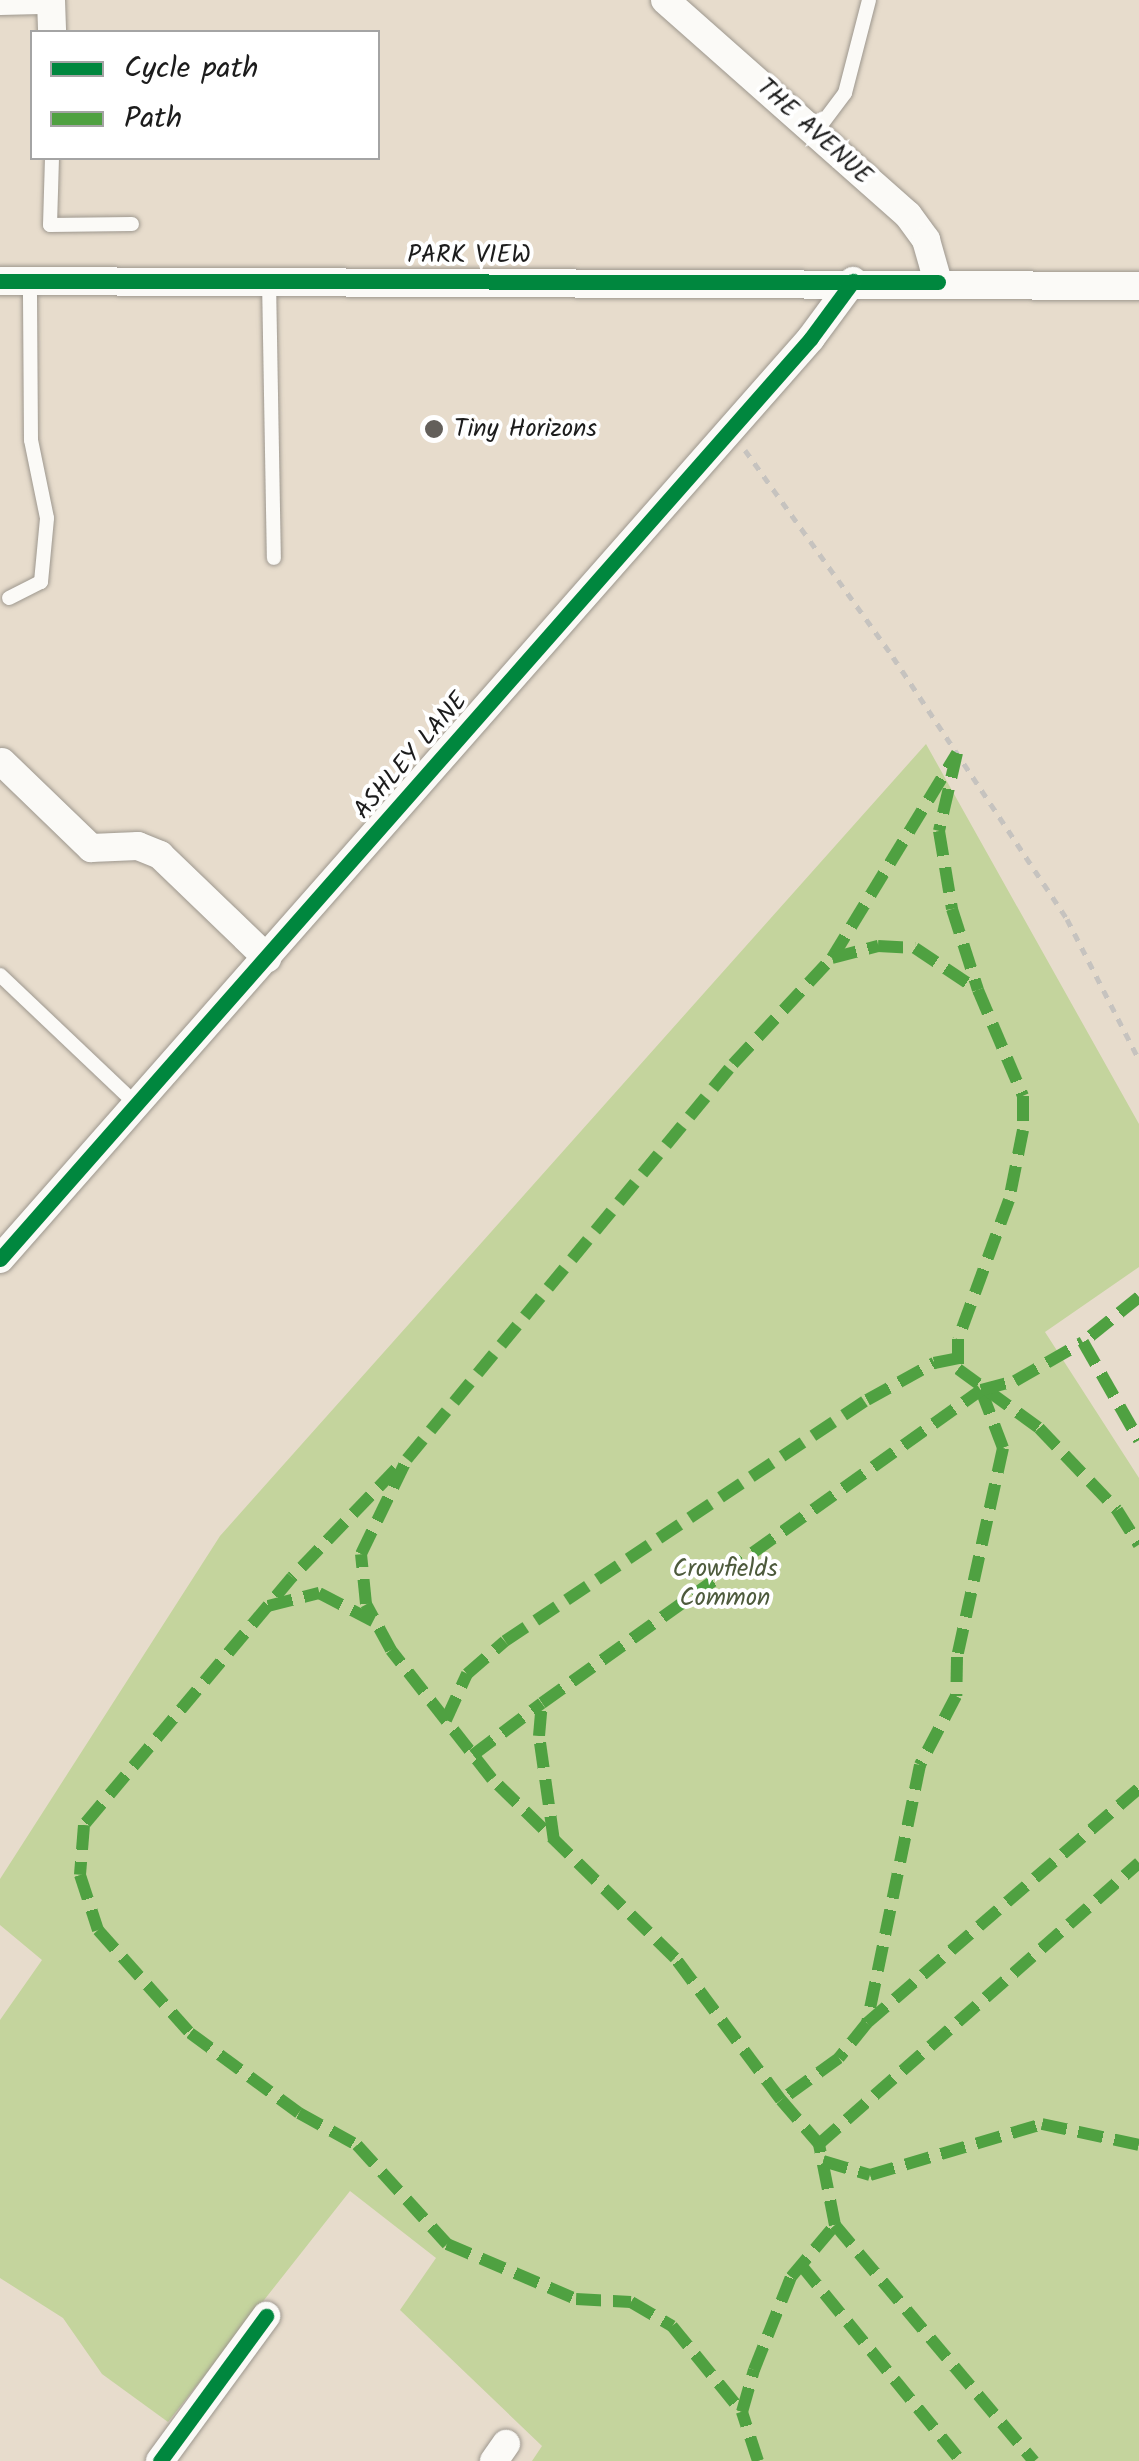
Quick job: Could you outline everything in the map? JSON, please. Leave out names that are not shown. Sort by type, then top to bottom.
[{"type":"street","points":[[0,1],[41,0]]},
{"type":"street","points":[[51,0],[52,30]]},
{"type":"street","name":"THE AVENUE","points":[[665,0],[908,215],[926,240],[938,282]]},
{"type":"street","name":"PARK VIEW","points":[[0,281],[852,281],[1139,286]]},
{"type":"street","name":"ASHLEY LANE","points":[[0,1259],[731,430],[852,281]]},
{"type":"street","points":[[2,762],[91,848],[138,846],[160,855],[266,958]]},
{"type":"street","points":[[160,2461],[266,2316]]},
{"type":"lane","points":[[816,133],[845,93],[869,0]]},
{"type":"lane","points":[[52,160],[50,225],[132,224]]},
{"type":"lane","points":[[9,598],[41,582],[46,518],[30,428],[30,280]]},
{"type":"lane","points":[[268,280],[274,558]]},
{"type":"lane","points":[[0,974],[137,1105]]},
{"type":"path","points":[[731,430],[893,657],[1067,919],[1139,1060]]},
{"type":"green space","name":"Crowfields Common","points":[[926,744],[1139,1124],[1139,1267],[1045,1332],[1139,1478],[1139,2461],[532,2461],[542,2446],[400,2310],[436,2258],[350,2191],[168,2422],[102,2374],[63,2318],[0,2278],[0,2020],[42,1960],[0,1925],[0,1879],[220,1536]]},
{"type":"marked path","points":[[832,958],[957,753],[939,831],[952,909],[978,990]]},
{"type":"marked path","points":[[981,1390],[1003,1448],[957,1657],[956,1696],[920,1765],[867,2023],[839,2058],[781,2100],[675,1958],[492,1779],[391,1650],[366,1604],[361,1554],[407,1459],[733,1064],[832,958],[878,946],[915,948],[978,990],[1023,1096],[1023,1130],[1009,1200],[958,1339],[958,1369],[1039,1428],[1117,1510],[1139,1545]]},
{"type":"marked path","points":[[1139,1297],[1083,1342],[1139,1440]]},
{"type":"marked path","points":[[554,1841],[539,1736],[542,1703],[981,1390],[1015,1381],[1083,1342]]},
{"type":"marked path","points":[[446,1720],[467,1674],[505,1641],[867,1400],[934,1363],[959,1358]]},
{"type":"marked path","points":[[396,1469],[292,1577],[84,1825],[80,1875],[98,1930],[190,2033],[299,2113],[357,2145],[447,2244],[576,2299],[631,2302],[672,2326],[742,2412]]},
{"type":"marked path","points":[[268,1606],[319,1593],[373,1621]]},
{"type":"marked path","points":[[473,1755],[542,1703]]},
{"type":"marked path","points":[[867,2023],[1139,1788]]},
{"type":"marked path","points":[[781,2100],[819,2144],[1139,1863]]},
{"type":"marked path","points":[[823,2161],[870,2175],[1042,2124],[1139,2145]]},
{"type":"marked path","points":[[758,2461],[742,2412],[754,2370],[791,2277],[835,2225],[819,2144]]},
{"type":"marked path","points":[[835,2225],[1034,2461]]},
{"type":"marked path","points":[[801,2265],[961,2461]]},
{"type":"cycle path","points":[[0,281],[938,282]]},
{"type":"cycle path","points":[[0,1259],[811,338],[853,281]]},
{"type":"cycle path","points":[[160,2461],[266,2316]]},
{"type":"place","name":"Tiny Horizons","points":[[434,429]]}]
